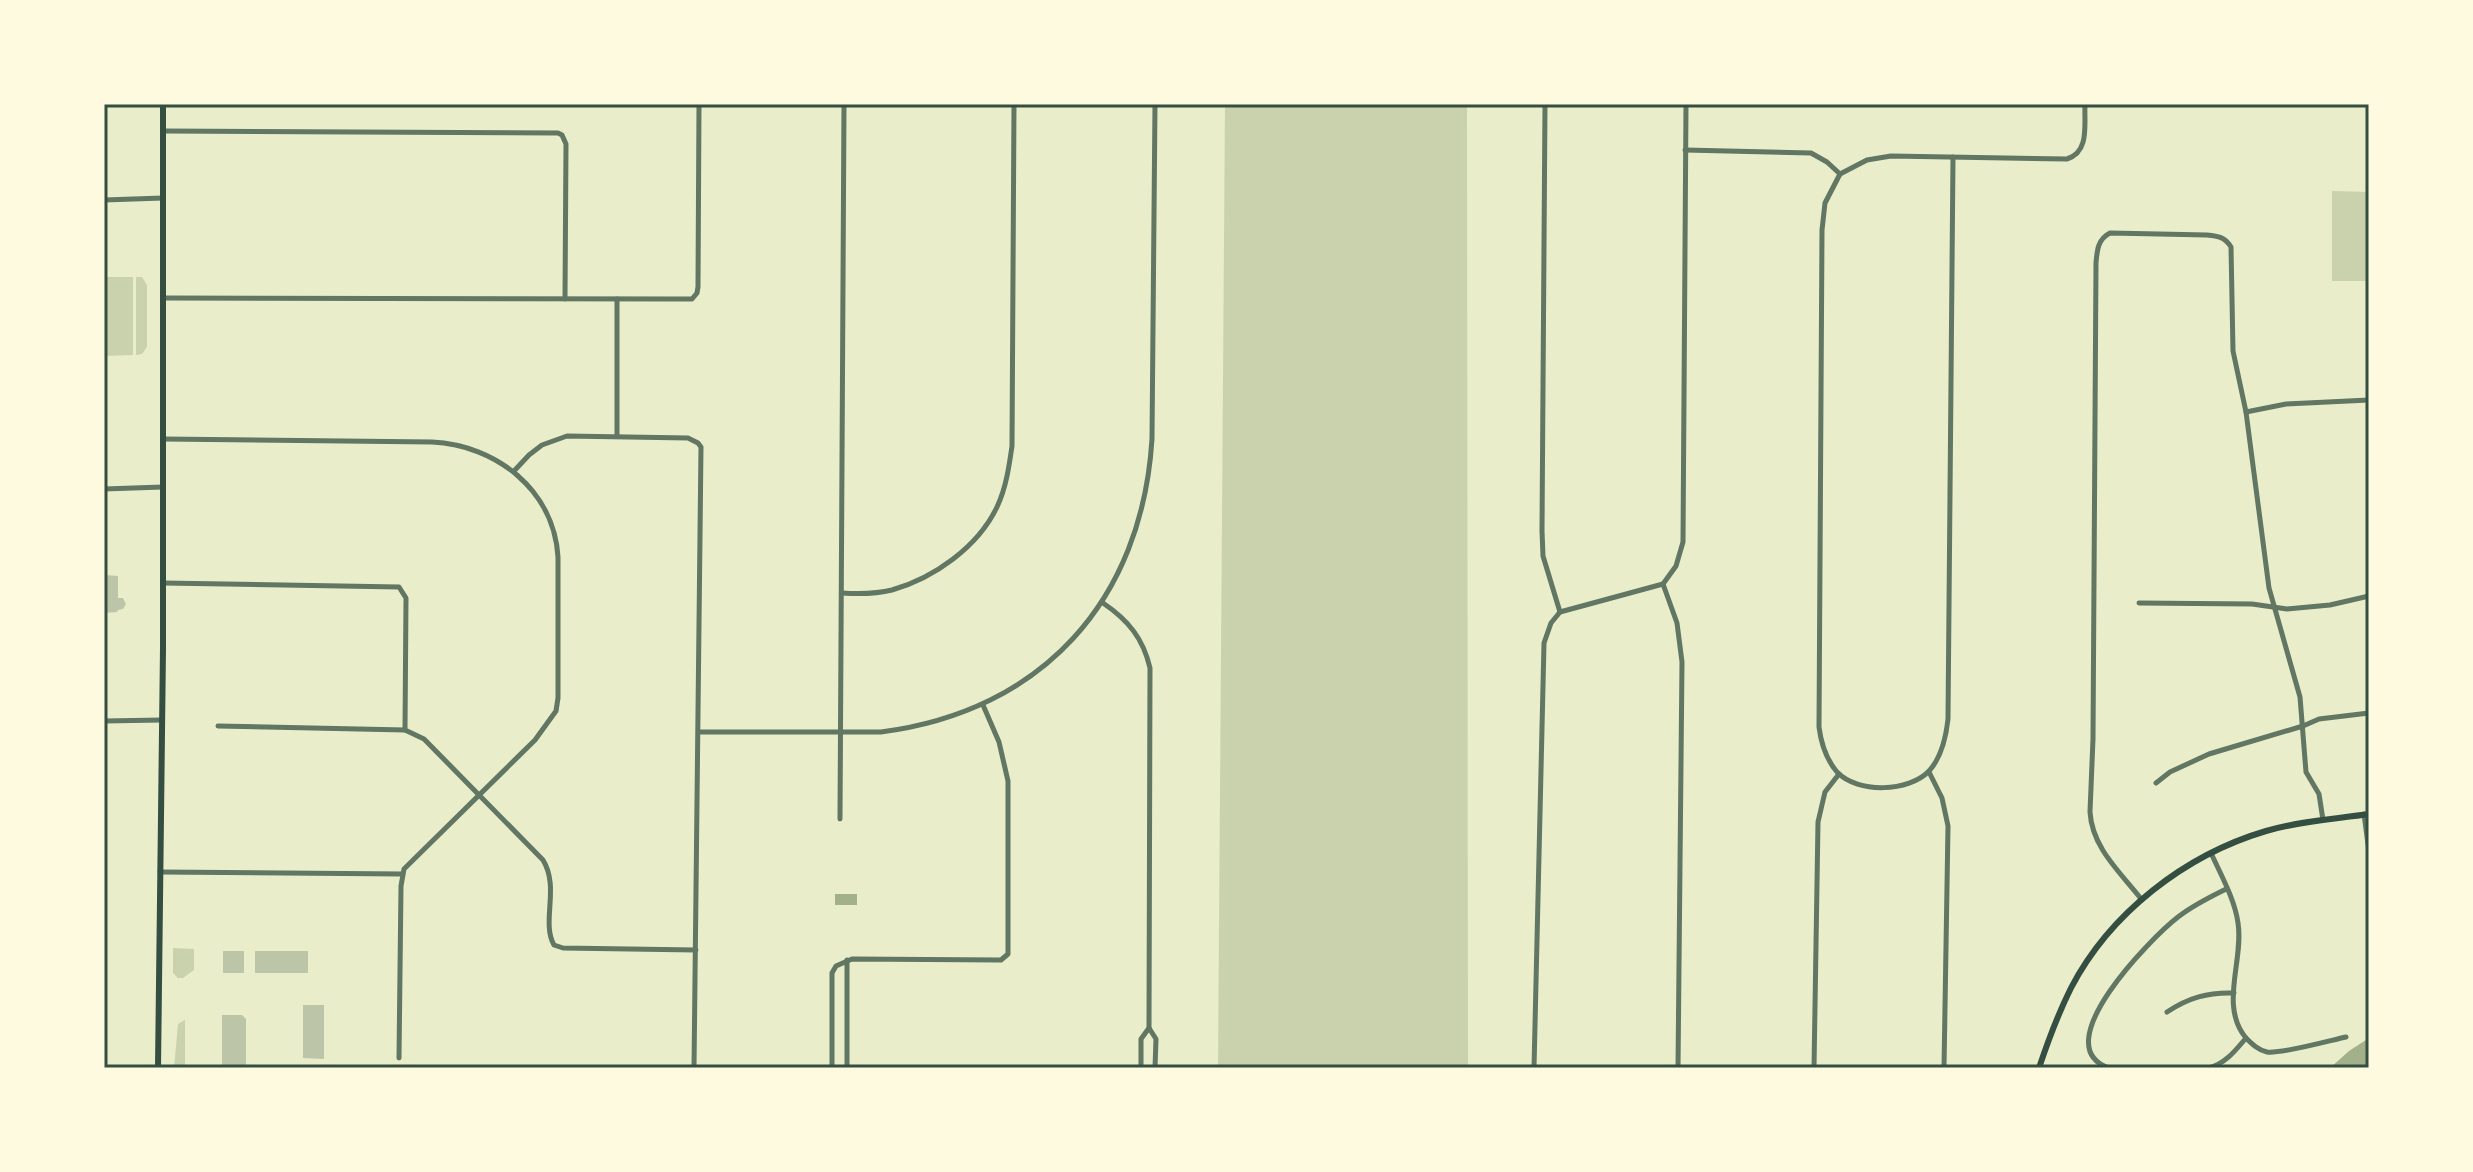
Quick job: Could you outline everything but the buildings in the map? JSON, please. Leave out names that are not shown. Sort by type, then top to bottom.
[{"type":"main road","points":[[158,1068],[163,583],[163,104]]},
{"type":"main road","points":[[2039,1068],[2055,1023],[2080,972],[2106,937],[2142,900],[2175,873],[2211,853],[2267,831],[2366,814]]},
{"type":"street","points":[[164,298],[681,300],[695,297],[698,287],[699,104]]},
{"type":"street","points":[[840,819],[844,104]]},
{"type":"street","points":[[842,593],[892,590],[938,569],[971,542],[996,510],[1002,495],[1012,446],[1014,104]]},
{"type":"street","points":[[699,732],[840,733],[910,728],[957,715],[1009,691],[1051,659],[1073,639],[1103,603],[1131,549],[1150,473],[1155,104]]},
{"type":"street","points":[[1545,104],[1542,531],[1543,556],[1560,612]]},
{"type":"street","points":[[1534,1068],[1544,643],[1551,623],[1560,612],[1663,584],[1676,566],[1683,542],[1686,104]]},
{"type":"street","points":[[1953,157],[1948,719],[1944,743],[1929,772],[1914,781],[1889,787],[1861,784],[1839,774],[1825,754],[1819,727],[1822,230],[1825,203],[1840,174],[1867,160],[1953,157],[2062,160],[2078,155],[2083,141],[2085,104]]},
{"type":"street","points":[[164,131],[553,132],[562,135],[566,144],[565,299]]},
{"type":"street","points":[[1685,150],[1811,153],[1840,174]]},
{"type":"street","points":[[104,200],[164,198]]},
{"type":"street","points":[[2142,900],[2107,857],[2094,836],[2091,824],[2096,263],[2103,237],[2110,233],[2207,235],[2227,241],[2231,253],[2233,351],[2246,412],[2273,606],[2295,674],[2306,772],[2319,794],[2323,820]]},
{"type":"street","points":[[617,299],[617,436]]},
{"type":"street","points":[[2246,412],[2286,404],[2369,400]]},
{"type":"street","points":[[514,471],[529,455],[557,438],[567,436],[688,438],[698,443],[701,453],[694,1068]]},
{"type":"street","points":[[163,439],[447,442],[483,452],[514,471],[530,486],[548,516],[557,545],[556,711],[547,727],[407,865],[402,874],[399,1058]]},
{"type":"street","points":[[104,489],[163,487]]},
{"type":"street","points":[[163,583],[394,586],[403,589],[406,598],[405,730]]},
{"type":"street","points":[[1663,584],[1677,623],[1682,662],[1678,1068]]},
{"type":"street","points":[[2139,603],[2273,606],[2287,609],[2353,601],[2369,596]]},
{"type":"street","points":[[1103,603],[1132,627],[1150,668],[1149,1028],[1156,1039],[1155,1068]]},
{"type":"street","points":[[832,1068],[832,973],[836,966],[847,960],[996,961],[1008,954],[1008,781],[999,742],[983,705]]},
{"type":"street","points":[[2156,783],[2170,772],[2209,754],[2319,719],[2369,713]]},
{"type":"street","points":[[104,721],[162,720]]},
{"type":"street","points":[[218,726],[405,730],[424,739],[547,867],[551,880],[550,935],[554,945],[563,948],[696,950]]},
{"type":"street","points":[[1929,772],[1942,798],[1948,826],[1944,1068]]},
{"type":"street","points":[[1814,1068],[1818,822],[1825,792],[1839,774]]},
{"type":"street","points":[[2366,814],[2369,852]]},
{"type":"street","points":[[2211,853],[2238,920],[2235,1018],[2246,1038],[2260,1050],[2269,1052],[2346,1037]]},
{"type":"street","points":[[160,872],[402,874]]},
{"type":"street","points":[[2109,1068],[2099,1065],[2092,1056],[2088,1039],[2109,993],[2139,953],[2162,931],[2198,903],[2226,889]]},
{"type":"street","points":[[847,960],[847,1068]]},
{"type":"street","points":[[2167,1012],[2199,995],[2234,993]]},
{"type":"street","points":[[1141,1068],[1141,1039],[1149,1028]]},
{"type":"street","points":[[2209,1068],[2221,1064],[2246,1038]]},
{"type":"shaded area","points":[[1225,104],[1467,104],[1468,1068],[1218,1068]]},
{"type":"shaded area","points":[[2332,191],[2369,192],[2369,281],[2332,281]]},
{"type":"shaded area","points":[[104,277],[133,277],[133,355],[104,356]]},
{"type":"shaded area","points":[[136,277],[142,277],[147,285],[147,347],[142,354],[136,355]]},
{"type":"shaded area","points":[[835,894],[857,894],[857,905],[835,905]]},
{"type":"shaded area","points":[[173,948],[194,949],[194,970],[183,978],[173,973]]},
{"type":"shaded area","points":[[185,1020],[185,1068],[174,1068],[178,1024]]},
{"type":"shaded area","points":[[2369,1038],[2369,1068],[2330,1068],[2349,1051]]}]
